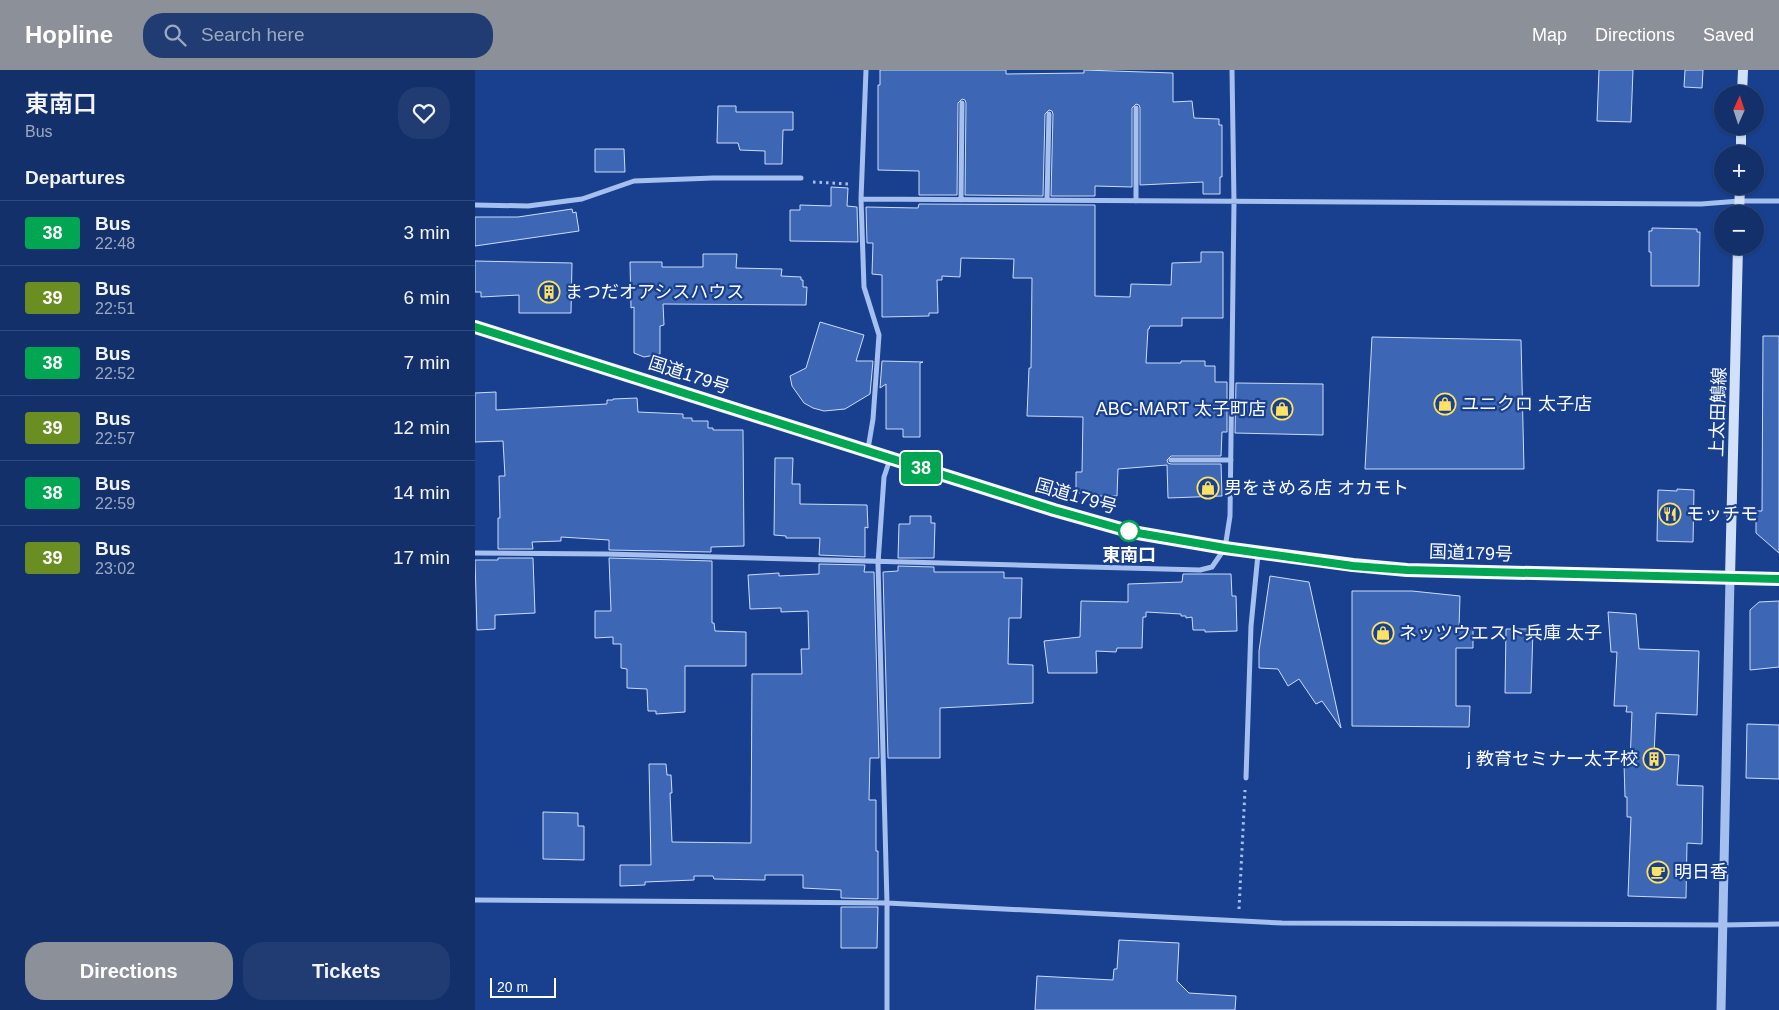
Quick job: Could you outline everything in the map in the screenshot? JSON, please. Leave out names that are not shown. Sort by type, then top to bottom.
[{"type":"highway","name":"国道179号","points":[[475,327],[1054,510],[1132,532],[1258,553],[1353,566],[1407,570],[1779,578]]},
{"type":"main road","points":[[1742,85],[1743,70]]},
{"type":"main road","points":[[1740,195],[1740,205]]},
{"type":"main road","name":"上太田鵤線","points":[[1729,578],[1738,255]]},
{"type":"street","points":[[866,70],[861,184],[864,287],[879,335],[873,420],[868,451]]},
{"type":"street","points":[[475,553],[606,554],[1200,570],[1212,567],[1225,548],[1230,516],[1234,202],[1232,70]]},
{"type":"street","points":[[961,200],[962,103]]},
{"type":"street","points":[[1136,108],[1136,201]]},
{"type":"street","points":[[1047,200],[1049,114]]},
{"type":"street","points":[[475,205],[528,206],[582,199],[634,181],[801,178]]},
{"type":"street","points":[[861,199],[1701,204],[1740,200],[1779,201]]},
{"type":"street","points":[[887,1010],[887,903],[878,562],[883,477],[891,458]]},
{"type":"street","points":[[1171,460],[1231,460]]},
{"type":"street","points":[[1246,778],[1251,626],[1258,553]]},
{"type":"street","points":[[1721,1010],[1729,578]]},
{"type":"street","points":[[475,900],[887,903],[1239,922],[1779,924]]},
{"type":"path","points":[[801,178],[815,182],[861,184]]},
{"type":"path","points":[[1239,922],[1246,778]]},
{"type":"building","points":[[880,70],[1006,70],[1006,74],[1084,73],[1084,70],[1173,73],[1173,102],[1192,101],[1194,118],[1219,119],[1219,125],[1222,125],[1222,177],[1220,177],[1220,194],[1203,194],[1203,182],[1140,185],[1140,108],[1136,104],[1132,108],[1132,187],[1095,186],[1095,196],[1051,196],[1053,114],[1049,110],[1045,114],[1043,196],[965,195],[966,103],[962,99],[958,103],[957,195],[919,195],[919,171],[878,170],[878,85],[880,85]]},
{"type":"building","points":[[1599,70],[1633,70],[1631,122],[1597,121]]},
{"type":"building","points":[[1685,70],[1703,70],[1702,88],[1684,87]]},
{"type":"building","points":[[718,106],[736,106],[736,112],[793,112],[793,130],[783,130],[782,164],[765,164],[765,151],[740,150],[738,143],[717,143]]},
{"type":"building","points":[[595,149],[624,149],[625,172],[595,172]]},
{"type":"building","points":[[831,187],[848,188],[847,206],[857,207],[858,242],[790,241],[790,210],[800,210],[800,205],[831,206]]},
{"type":"building","points":[[919,204],[1095,205],[1095,296],[1130,297],[1131,284],[1171,285],[1172,263],[1201,262],[1201,252],[1223,252],[1223,318],[1182,318],[1182,326],[1150,326],[1148,329],[1146,363],[1205,361],[1205,366],[1215,366],[1215,382],[1227,382],[1227,432],[1222,432],[1221,456],[1171,456],[1167,460],[1171,464],[1221,464],[1222,496],[1168,498],[1167,465],[1118,469],[1117,496],[1087,496],[1087,493],[1076,493],[1076,472],[1082,472],[1083,417],[1027,416],[1029,368],[1031,368],[1032,278],[1013,278],[1014,259],[961,258],[960,277],[942,276],[942,280],[937,280],[938,313],[929,313],[929,316],[882,317],[882,275],[872,274],[873,243],[867,243],[866,207],[918,208]]},
{"type":"building","points":[[572,209],[573,213],[576,212],[579,231],[475,246],[475,217],[518,217]]},
{"type":"building","points":[[1652,228],[1697,229],[1697,232],[1700,232],[1699,286],[1651,286],[1649,231],[1652,231]]},
{"type":"building","points":[[703,254],[737,254],[736,268],[782,269],[781,276],[801,277],[803,287],[807,287],[806,305],[663,304],[664,325],[660,326],[660,354],[644,357],[634,353],[634,307],[631,308],[630,262],[662,262],[662,267],[703,267]]},
{"type":"building","points":[[475,261],[572,263],[571,313],[519,313],[519,295],[481,297],[481,292],[475,292]]},
{"type":"building","points":[[820,322],[864,335],[856,361],[873,361],[870,394],[845,409],[824,411],[813,408],[804,403],[792,386],[790,376],[806,368]]},
{"type":"building","points":[[1763,336],[1779,336],[1779,553],[1756,533],[1756,511],[1762,511]]},
{"type":"building","name":"ユニクロ 太子店","points":[[1372,337],[1521,340],[1524,469],[1365,469]]},
{"type":"building","points":[[882,361],[923,362],[920,363],[920,437],[903,437],[903,429],[886,429],[886,384],[880,388]]},
{"type":"building","name":"ABC-MART 太子町店","points":[[1236,383],[1323,384],[1323,435],[1235,433]]},
{"type":"building","points":[[496,392],[496,410],[607,404],[607,400],[637,398],[638,412],[683,414],[683,418],[692,418],[692,421],[708,421],[708,428],[713,428],[713,430],[743,430],[744,546],[711,547],[711,552],[609,550],[609,540],[561,537],[561,541],[532,542],[533,549],[498,549],[498,518],[500,518],[499,476],[505,476],[503,441],[475,442],[475,393]]},
{"type":"building","points":[[775,458],[793,458],[792,484],[800,484],[800,504],[867,505],[868,528],[865,527],[865,557],[819,555],[820,538],[786,538],[786,536],[774,535]]},
{"type":"building","points":[[1677,489],[1694,490],[1693,542],[1657,541],[1658,490],[1677,491]]},
{"type":"building","points":[[910,516],[931,516],[931,523],[935,523],[934,558],[898,558],[899,524],[910,524]]},
{"type":"building","points":[[498,558],[533,558],[535,613],[495,615],[495,629],[477,630],[475,560],[498,560]]},
{"type":"building","points":[[609,558],[712,561],[712,623],[714,623],[715,631],[746,632],[746,666],[685,666],[685,712],[656,714],[656,711],[648,711],[647,689],[627,688],[627,669],[621,668],[621,644],[613,644],[613,637],[595,638],[595,611],[611,611]]},
{"type":"building","points":[[819,564],[865,565],[864,572],[874,572],[879,758],[870,758],[869,800],[876,800],[878,899],[841,898],[841,890],[803,888],[803,875],[765,875],[765,880],[714,879],[713,876],[694,876],[694,880],[645,882],[645,885],[620,886],[620,865],[651,865],[649,764],[666,764],[667,775],[671,775],[672,842],[751,843],[752,674],[802,674],[801,649],[809,649],[808,611],[781,612],[781,608],[750,609],[748,575],[779,573],[779,576],[819,574]]},
{"type":"building","points":[[898,566],[934,567],[934,572],[1004,572],[1004,578],[1022,578],[1021,618],[1009,618],[1008,664],[1033,665],[1033,703],[940,708],[940,758],[888,758],[883,572],[898,571]]},
{"type":"building","points":[[1183,574],[1231,574],[1232,596],[1236,596],[1237,631],[1205,632],[1205,630],[1193,630],[1192,617],[1186,618],[1186,616],[1181,616],[1181,614],[1146,612],[1146,617],[1143,617],[1142,648],[1117,648],[1116,652],[1096,651],[1097,673],[1048,673],[1044,641],[1080,637],[1081,601],[1128,602],[1128,584],[1182,582]]},
{"type":"building","points":[[1270,576],[1309,582],[1341,728],[1322,701],[1316,704],[1299,679],[1288,686],[1278,669],[1259,668],[1259,651]]},
{"type":"building","points":[[1352,591],[1412,591],[1460,596],[1459,628],[1473,628],[1473,648],[1456,648],[1456,706],[1470,706],[1469,727],[1352,726]]},
{"type":"building","points":[[1779,601],[1779,667],[1750,670],[1750,610],[1759,602]]},
{"type":"building","points":[[1608,612],[1636,614],[1639,649],[1699,651],[1697,715],[1656,713],[1654,754],[1679,755],[1677,785],[1703,786],[1702,844],[1687,843],[1686,898],[1628,896],[1631,817],[1627,817],[1624,763],[1630,763],[1632,712],[1626,712],[1627,706],[1614,706],[1617,652],[1611,652]]},
{"type":"building","points":[[1506,629],[1533,629],[1531,693],[1505,693]]},
{"type":"building","points":[[1747,724],[1779,725],[1779,779],[1746,778]]},
{"type":"building","points":[[543,812],[578,813],[578,826],[584,826],[584,860],[543,859]]},
{"type":"building","points":[[841,907],[878,907],[877,948],[841,948]]},
{"type":"building","points":[[1119,940],[1179,943],[1177,981],[1189,993],[1236,996],[1235,1010],[1035,1010],[1037,976],[1113,980],[1114,969],[1117,969]]},
{"type":"bus line","name":"38","points":[[475,327],[1054,510],[1132,532],[1225,548],[1353,566],[1407,570],[1779,579]]},
{"type":"place","name":"まつだオアシスハウス","points":[[549,292]]},
{"type":"place","name":"ユニクロ 太子店","points":[[1445,404]]},
{"type":"place","name":"ABC-MART 太子町店","points":[[1282,409]]},
{"type":"place","name":"男をきめる店 オカモト","points":[[1208,488]]},
{"type":"place","name":"モッチモ","points":[[1670,514]]},
{"type":"place","name":"東南口","points":[[1129,531]]},
{"type":"place","name":"ネッツウエスト兵庫 太子","points":[[1383,633]]},
{"type":"place","name":"j 教育セミナー太子校","points":[[1654,759]]},
{"type":"place","name":"明日香","points":[[1658,872]]}]
